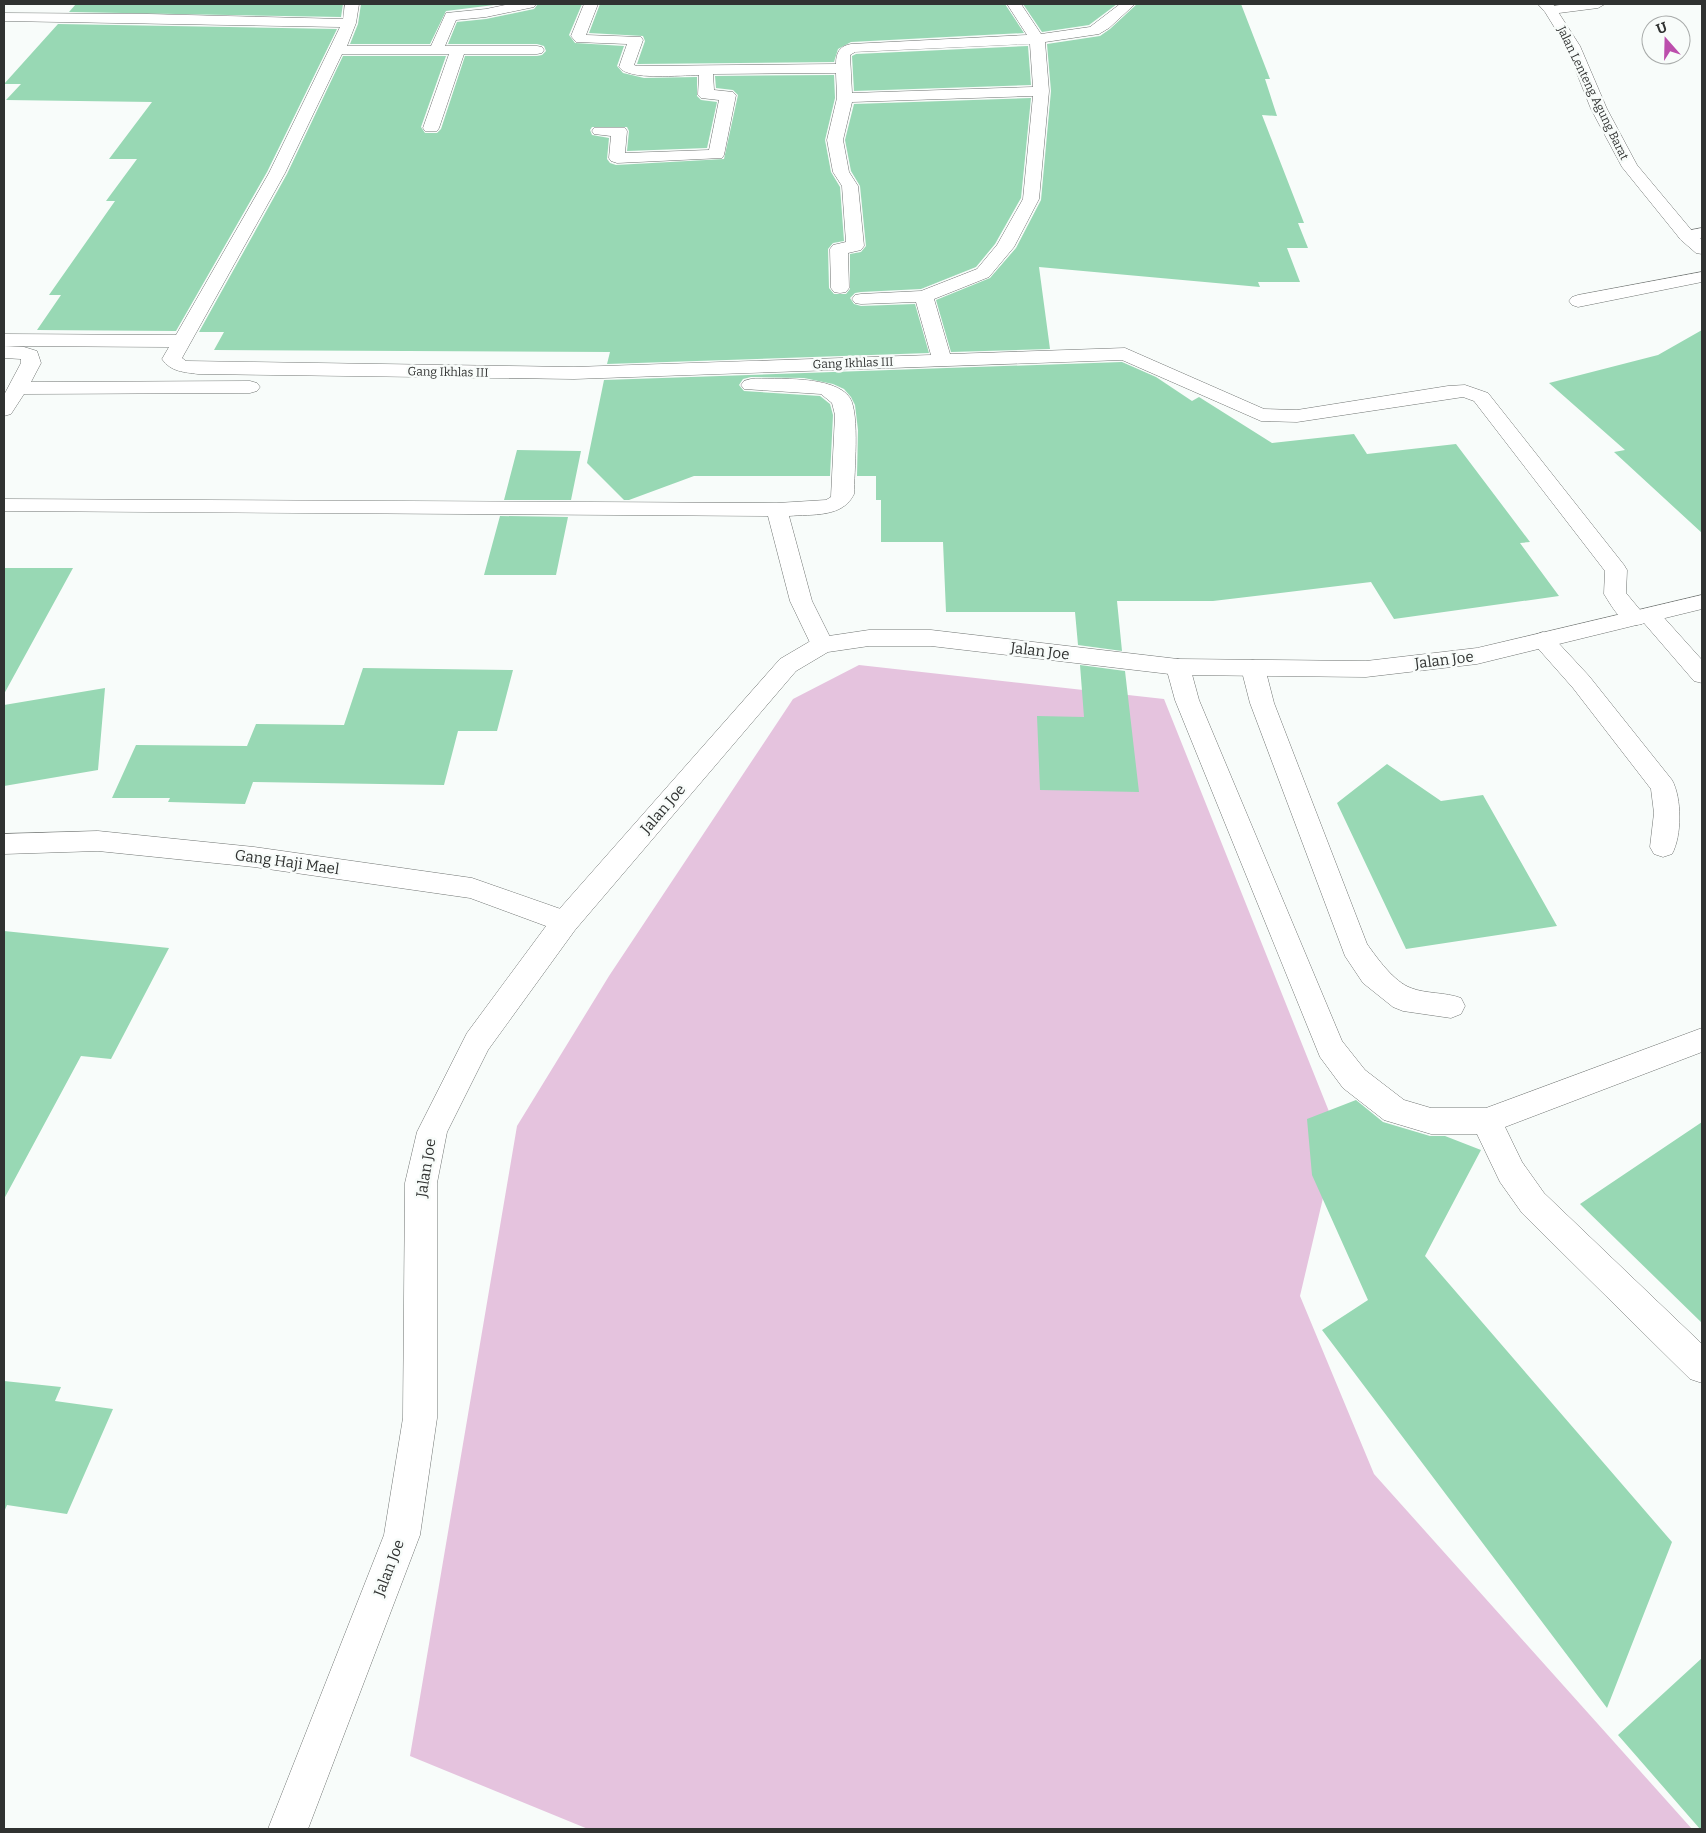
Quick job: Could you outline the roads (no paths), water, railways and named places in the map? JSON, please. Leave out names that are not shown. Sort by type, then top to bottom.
[{"type":"street","points":[[148,18],[156,4]]},
{"type":"street","name":"Gang Ikhlas III","points":[[352,4],[349,23],[277,173],[172,359],[181,366],[198,368],[574,373],[1125,354],[1261,415],[1297,416],[1448,392],[1472,393],[1481,397],[1616,570],[1615,594],[1643,618]]},
{"type":"street","points":[[436,50],[451,16],[486,14],[530,4]]},
{"type":"street","points":[[590,4],[578,36],[580,39],[590,40],[636,40],[626,68],[628,70],[844,68]]},
{"type":"street","points":[[861,299],[924,296],[983,273],[1005,247],[1031,199],[1041,92],[1037,39],[1014,4]]},
{"type":"street","points":[[840,288],[839,249],[855,246],[850,186],[841,172],[835,140],[845,98],[843,54],[851,48],[1037,39],[1094,31],[1104,25],[1128,4]]},
{"type":"street","points":[[1548,7],[1598,4]]},
{"type":"street","name":"Jalan Lenteng Agung Barat","points":[[1548,7],[1573,46],[1599,109],[1630,168],[1695,235],[1702,248]]},
{"type":"street","points":[[4,17],[148,18],[349,23]]},
{"type":"street","points":[[336,50],[537,50]]},
{"type":"street","points":[[431,128],[458,50]]},
{"type":"street","points":[[600,131],[619,131],[617,158],[716,155],[728,95],[706,96],[706,70]]},
{"type":"street","points":[[845,98],[1041,92]]},
{"type":"street","points":[[1578,301],[1702,277]]},
{"type":"street","points":[[924,296],[942,360]]},
{"type":"street","points":[[4,340],[183,341]]},
{"type":"street","points":[[4,352],[24,352],[30,355],[31,363],[4,410]]},
{"type":"street","points":[[4,505],[777,510],[831,506],[840,501],[843,494],[845,415],[841,400],[826,389],[787,385],[18,388]]},
{"type":"street","points":[[777,510],[801,601],[822,645]]},
{"type":"street","name":"Jalan Joe","points":[[288,1829],[402,1535],[420,1418],[421,1183],[432,1132],[477,1042],[565,922],[788,665],[822,645],[869,638],[930,638],[1178,668],[1366,668],[1477,656],[1643,618],[1702,602]]},
{"type":"street","points":[[1643,618],[1702,675]]},
{"type":"street","points":[[1543,640],[1581,682],[1663,787],[1667,814],[1663,847]]},
{"type":"street","points":[[1178,668],[1187,700],[1330,1048],[1354,1079],[1395,1111],[1431,1121],[1486,1121],[1702,1040]]},
{"type":"street","points":[[1253,668],[1262,703],[1355,948],[1373,975],[1403,999],[1451,1006]]},
{"type":"street","name":"Gang Haji Mael","points":[[4,844],[98,840],[254,857],[472,888],[565,922]]},
{"type":"street","points":[[1486,1121],[1511,1172],[1533,1202],[1702,1367]]}]
